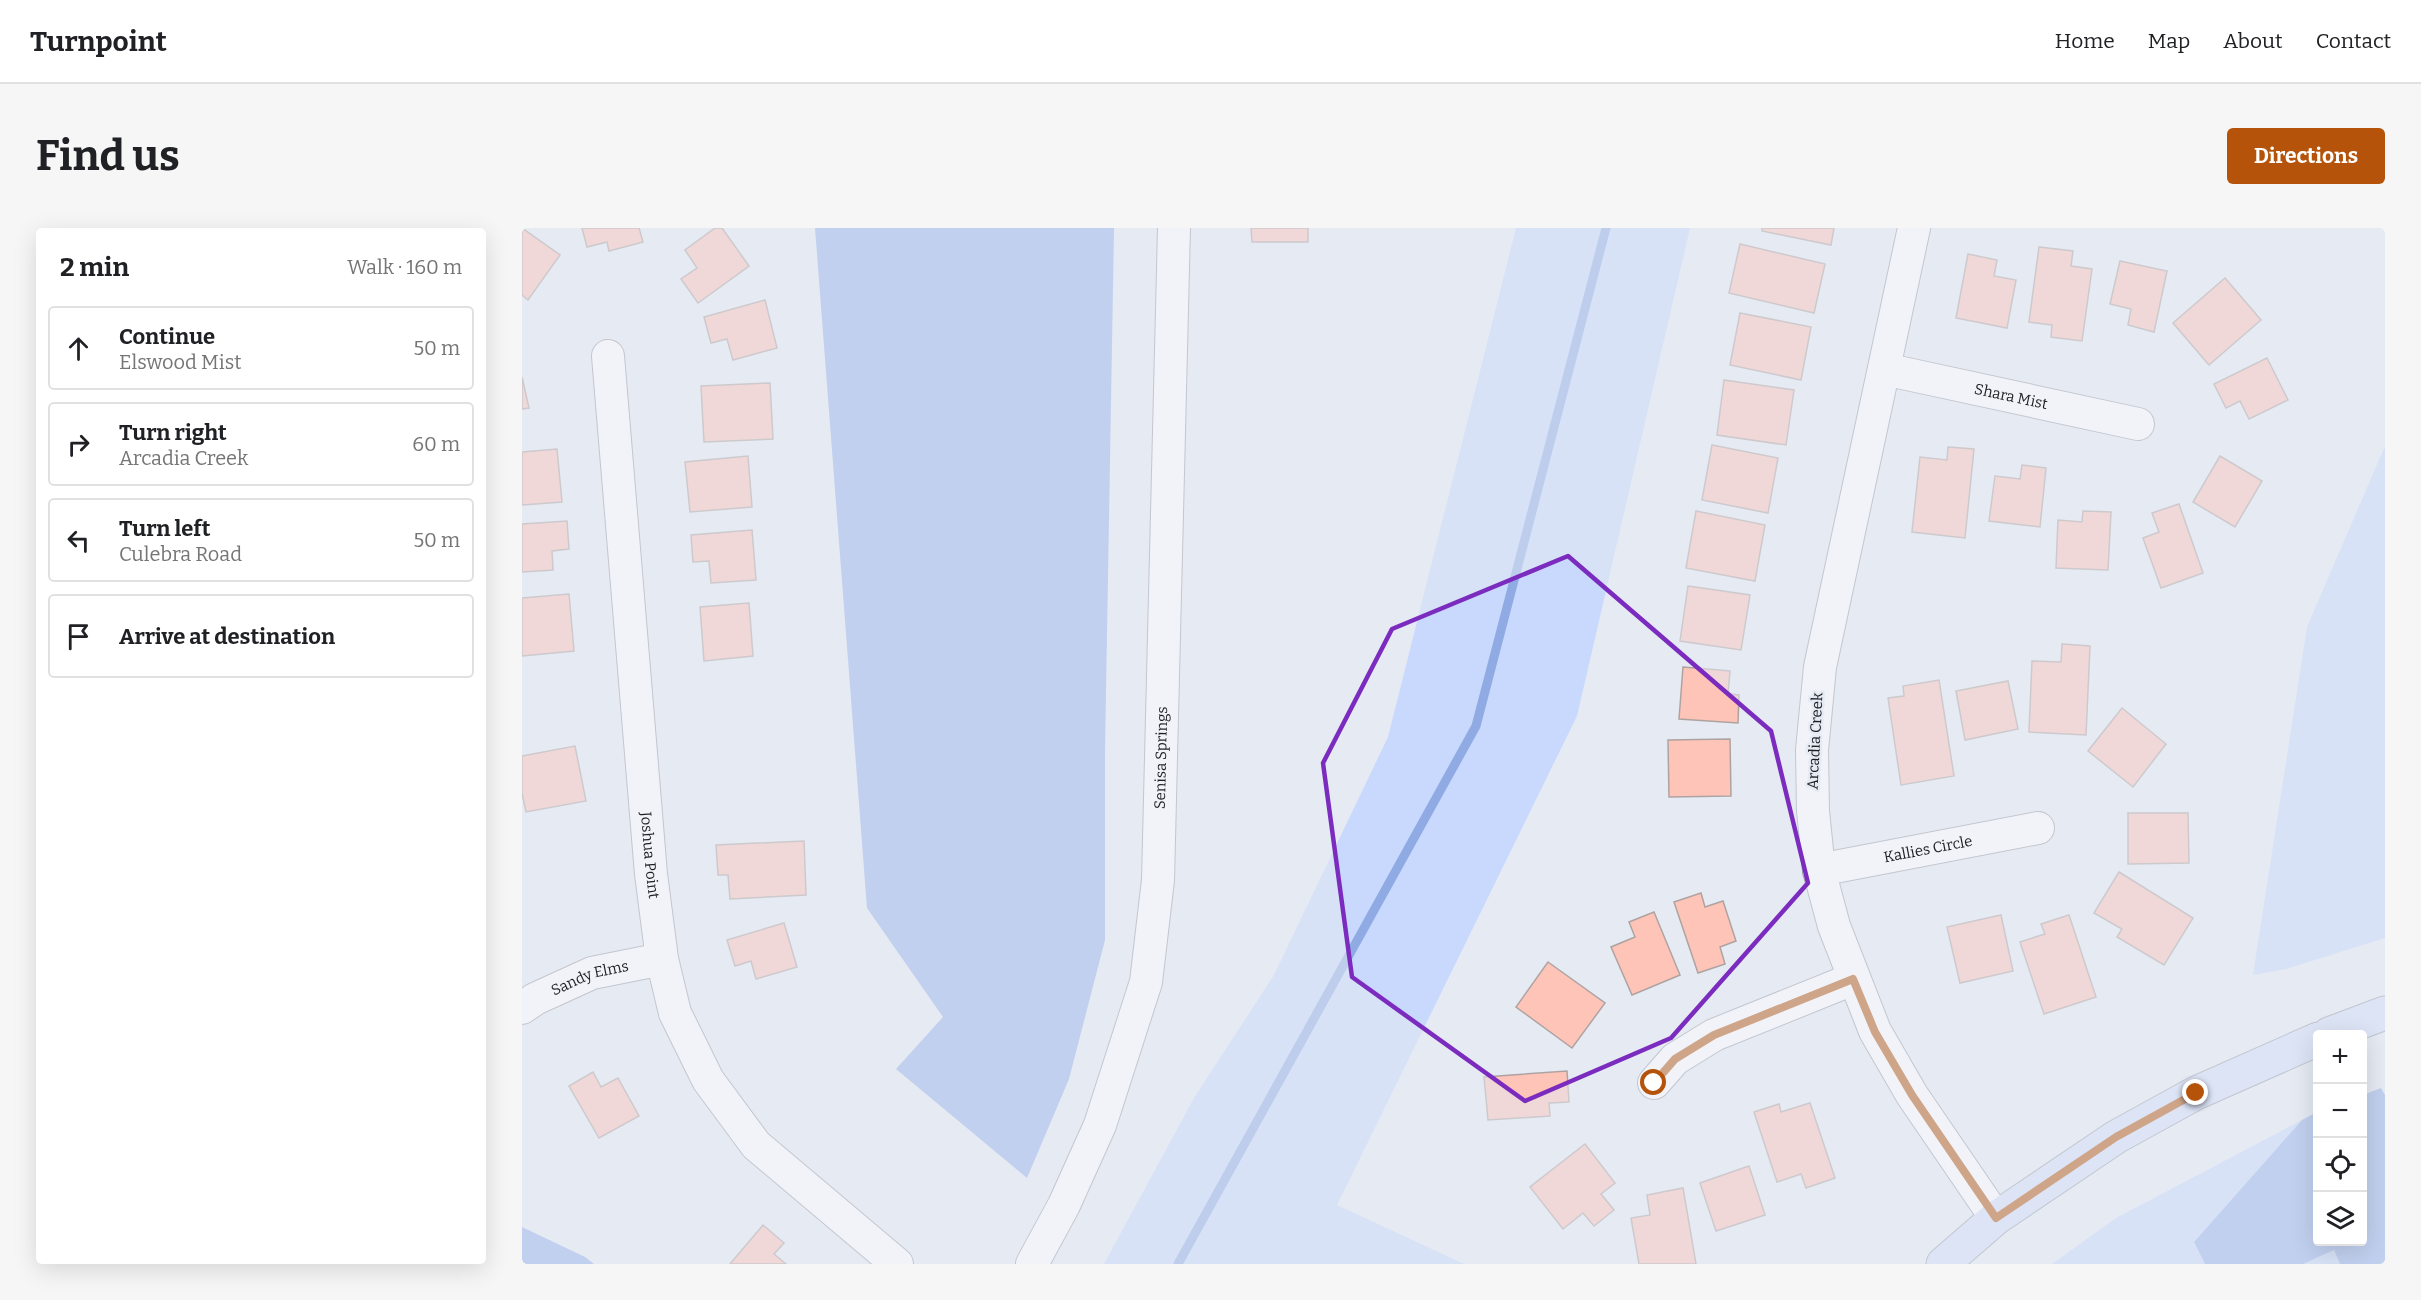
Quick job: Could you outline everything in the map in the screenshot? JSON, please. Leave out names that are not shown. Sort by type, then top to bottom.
[{"type":"main road","points":[[2341,1030],[2385,1013]]},
{"type":"main road","points":[[1943,1264],[1996,1218],[2116,1137],[2196,1093],[2313,1042]]},
{"type":"street","name":"Senisa Springs","points":[[1032,1264],[1064,1205],[1100,1125],[1146,982],[1158,880],[1174,228]]},
{"type":"street","name":"Arcadia Creek","points":[[1914,228],[1820,667],[1812,750],[1813,811],[1819,870],[1834,926],[1875,1032],[1907,1086],[1996,1218]]},
{"type":"street","name":"Joshua Point","points":[[608,356],[651,874],[662,959],[675,1014],[708,1080],[756,1145],[897,1264]]},
{"type":"street","name":"Shara Mist","points":[[1884,369],[2138,424]]},
{"type":"street","name":"Kallies Circle","points":[[1819,870],[2038,828]]},
{"type":"street","name":"Sandy Elms","points":[[522,1008],[535,999],[592,973],[662,959]]},
{"type":"street","points":[[1654,1083],[1675,1059],[1714,1035],[1853,979]]},
{"type":"highlighted area","points":[[1568,556],[1771,731],[1808,883],[1671,1038],[1525,1101],[1352,977],[1323,763],[1392,629]]},
{"type":"shaded area","points":[[815,228],[1114,228],[1105,750],[1105,940],[1069,1079],[1027,1178],[896,1069],[943,1017],[867,908]]},
{"type":"shaded area","points":[[1516,228],[1690,228],[1577,716],[1337,1205],[1464,1264],[1104,1264],[1194,1098],[1274,975],[1388,737]]},
{"type":"shaded area","points":[[2385,446],[2385,938],[2286,969],[2253,975],[2307,627]]},
{"type":"shaded area","points":[[2381,1088],[2385,1095],[2385,1264],[2340,1264],[2334,1250],[2303,1264],[2205,1264],[2194,1242],[2302,1120],[2313,1114],[2313,1246],[2367,1246],[2367,1093]]},
{"type":"shaded area","points":[[2302,1120],[2194,1242],[2205,1264],[2052,1264],[2116,1218]]},
{"type":"shaded area","points":[[522,1227],[585,1257],[594,1264],[522,1264]]},
{"type":"shaded area","points":[[2334,1250],[2340,1264],[2303,1264]]},
{"type":"building","points":[[522,228],[560,255],[528,300],[522,295]]},
{"type":"building","points":[[582,228],[639,228],[643,242],[609,251],[607,242],[587,247]]},
{"type":"building","points":[[715,228],[722,228],[749,266],[698,303],[681,279],[697,268],[685,250]]},
{"type":"building","points":[[1251,228],[1308,228],[1308,242],[1252,242]]},
{"type":"building","points":[[1762,228],[1834,228],[1831,245],[1762,231]]},
{"type":"building","points":[[1740,244],[1825,264],[1814,313],[1729,293]]},
{"type":"building","points":[[2039,247],[2073,251],[2071,266],[2092,269],[2082,341],[2051,337],[2052,325],[2029,322]]},
{"type":"building","points":[[1968,254],[1997,260],[1994,276],[2016,280],[2007,328],[1956,318]]},
{"type":"building","points":[[2120,261],[2167,271],[2154,332],[2128,325],[2131,309],[2110,304]]},
{"type":"building","points":[[2225,278],[2261,320],[2209,365],[2173,323]]},
{"type":"building","points":[[765,300],[777,348],[733,360],[727,339],[711,343],[704,317]]},
{"type":"building","points":[[1740,313],[1811,327],[1801,380],[1730,365]]},
{"type":"building","points":[[2267,358],[2288,400],[2249,419],[2240,401],[2226,408],[2214,384]]},
{"type":"building","points":[[522,377],[529,408],[522,409]]},
{"type":"building","points":[[1724,380],[1794,390],[1786,445],[1717,435]]},
{"type":"building","points":[[770,383],[773,439],[704,442],[701,386]]},
{"type":"building","points":[[1712,445],[1778,458],[1768,513],[1702,500]]},
{"type":"building","points":[[1948,447],[1974,449],[1965,538],[1912,532],[1920,457],[1947,460]]},
{"type":"building","points":[[557,449],[562,502],[522,505],[522,452]]},
{"type":"building","points":[[748,456],[752,507],[690,512],[685,462]]},
{"type":"building","points":[[2220,456],[2262,481],[2235,527],[2193,502]]},
{"type":"building","points":[[2022,465],[2046,468],[2040,527],[1989,521],[1995,476],[2020,479]]},
{"type":"building","points":[[2179,504],[2203,573],[2161,588],[2143,538],[2159,532],[2152,513]]},
{"type":"building","points":[[1696,511],[1765,525],[1755,581],[1686,568]]},
{"type":"building","points":[[2083,511],[2111,512],[2108,570],[2056,568],[2058,520],[2082,522]]},
{"type":"building","points":[[567,521],[569,549],[552,551],[553,570],[522,572],[522,524]]},
{"type":"building","points":[[752,530],[756,580],[711,583],[709,561],[693,562],[691,535]]},
{"type":"building","points":[[1688,586],[1750,595],[1741,650],[1680,641]]},
{"type":"building","points":[[569,594],[574,651],[522,656],[522,598]]},
{"type":"building","points":[[749,603],[753,656],[704,661],[700,607]]},
{"type":"building","points":[[2062,644],[2090,646],[2086,735],[2029,732],[2032,661],[2061,662]]},
{"type":"building","points":[[1683,667],[1730,671],[1728,694],[1739,695],[1738,723],[1679,719]]},
{"type":"building","points":[[1939,680],[1954,776],[1901,785],[1888,698],[1904,696],[1903,686]]},
{"type":"building","points":[[2008,681],[2018,729],[1965,740],[1956,691]]},
{"type":"building","points":[[2122,708],[2166,744],[2133,787],[2088,751]]},
{"type":"building","points":[[1730,739],[1731,796],[1669,797],[1668,740]]},
{"type":"building","points":[[575,746],[586,801],[526,812],[522,793],[522,756]]},
{"type":"building","points":[[2128,813],[2188,813],[2189,863],[2128,864]]},
{"type":"building","points":[[804,841],[806,895],[730,899],[728,875],[718,875],[716,845]]},
{"type":"building","points":[[2119,872],[2193,918],[2164,965],[2117,937],[2122,929],[2094,913]]},
{"type":"building","points":[[1701,893],[1705,907],[1723,901],[1736,941],[1720,947],[1725,964],[1698,973],[1674,902]]},
{"type":"building","points":[[1654,912],[1680,975],[1632,995],[1611,947],[1635,937],[1629,922]]},
{"type":"building","points":[[2001,915],[2013,971],[1960,983],[1947,927]]},
{"type":"building","points":[[2069,915],[2096,997],[2044,1014],[2020,942],[2045,934],[2041,924]]},
{"type":"building","points":[[784,923],[797,967],[756,979],[751,961],[735,966],[727,940]]},
{"type":"building","points":[[1548,962],[1605,1003],[1572,1048],[1516,1007]]},
{"type":"building","points":[[1567,1071],[1569,1102],[1549,1103],[1550,1116],[1488,1120],[1484,1077]]},
{"type":"building","points":[[593,1072],[601,1087],[618,1078],[639,1116],[599,1138],[569,1086]]},
{"type":"building","points":[[1810,1103],[1835,1178],[1806,1188],[1801,1174],[1777,1182],[1754,1112],[1779,1104],[1781,1112]]},
{"type":"building","points":[[1585,1144],[1615,1183],[1601,1194],[1614,1210],[1594,1226],[1583,1213],[1563,1229],[1530,1187]]},
{"type":"building","points":[[1749,1166],[1765,1215],[1716,1231],[1700,1183]]},
{"type":"building","points":[[1683,1188],[1696,1264],[1639,1264],[1631,1218],[1650,1215],[1647,1195]]},
{"type":"building","points":[[763,1225],[784,1243],[774,1254],[786,1264],[730,1264]]},
{"type":"waterway","points":[[1178,1264],[1476,726],[1606,228]]},
{"type":"route","points":[[1654,1083],[1675,1059],[1714,1035],[1853,979],[1875,1032],[1912,1095],[1996,1218],[2116,1137],[2196,1093]]}]
